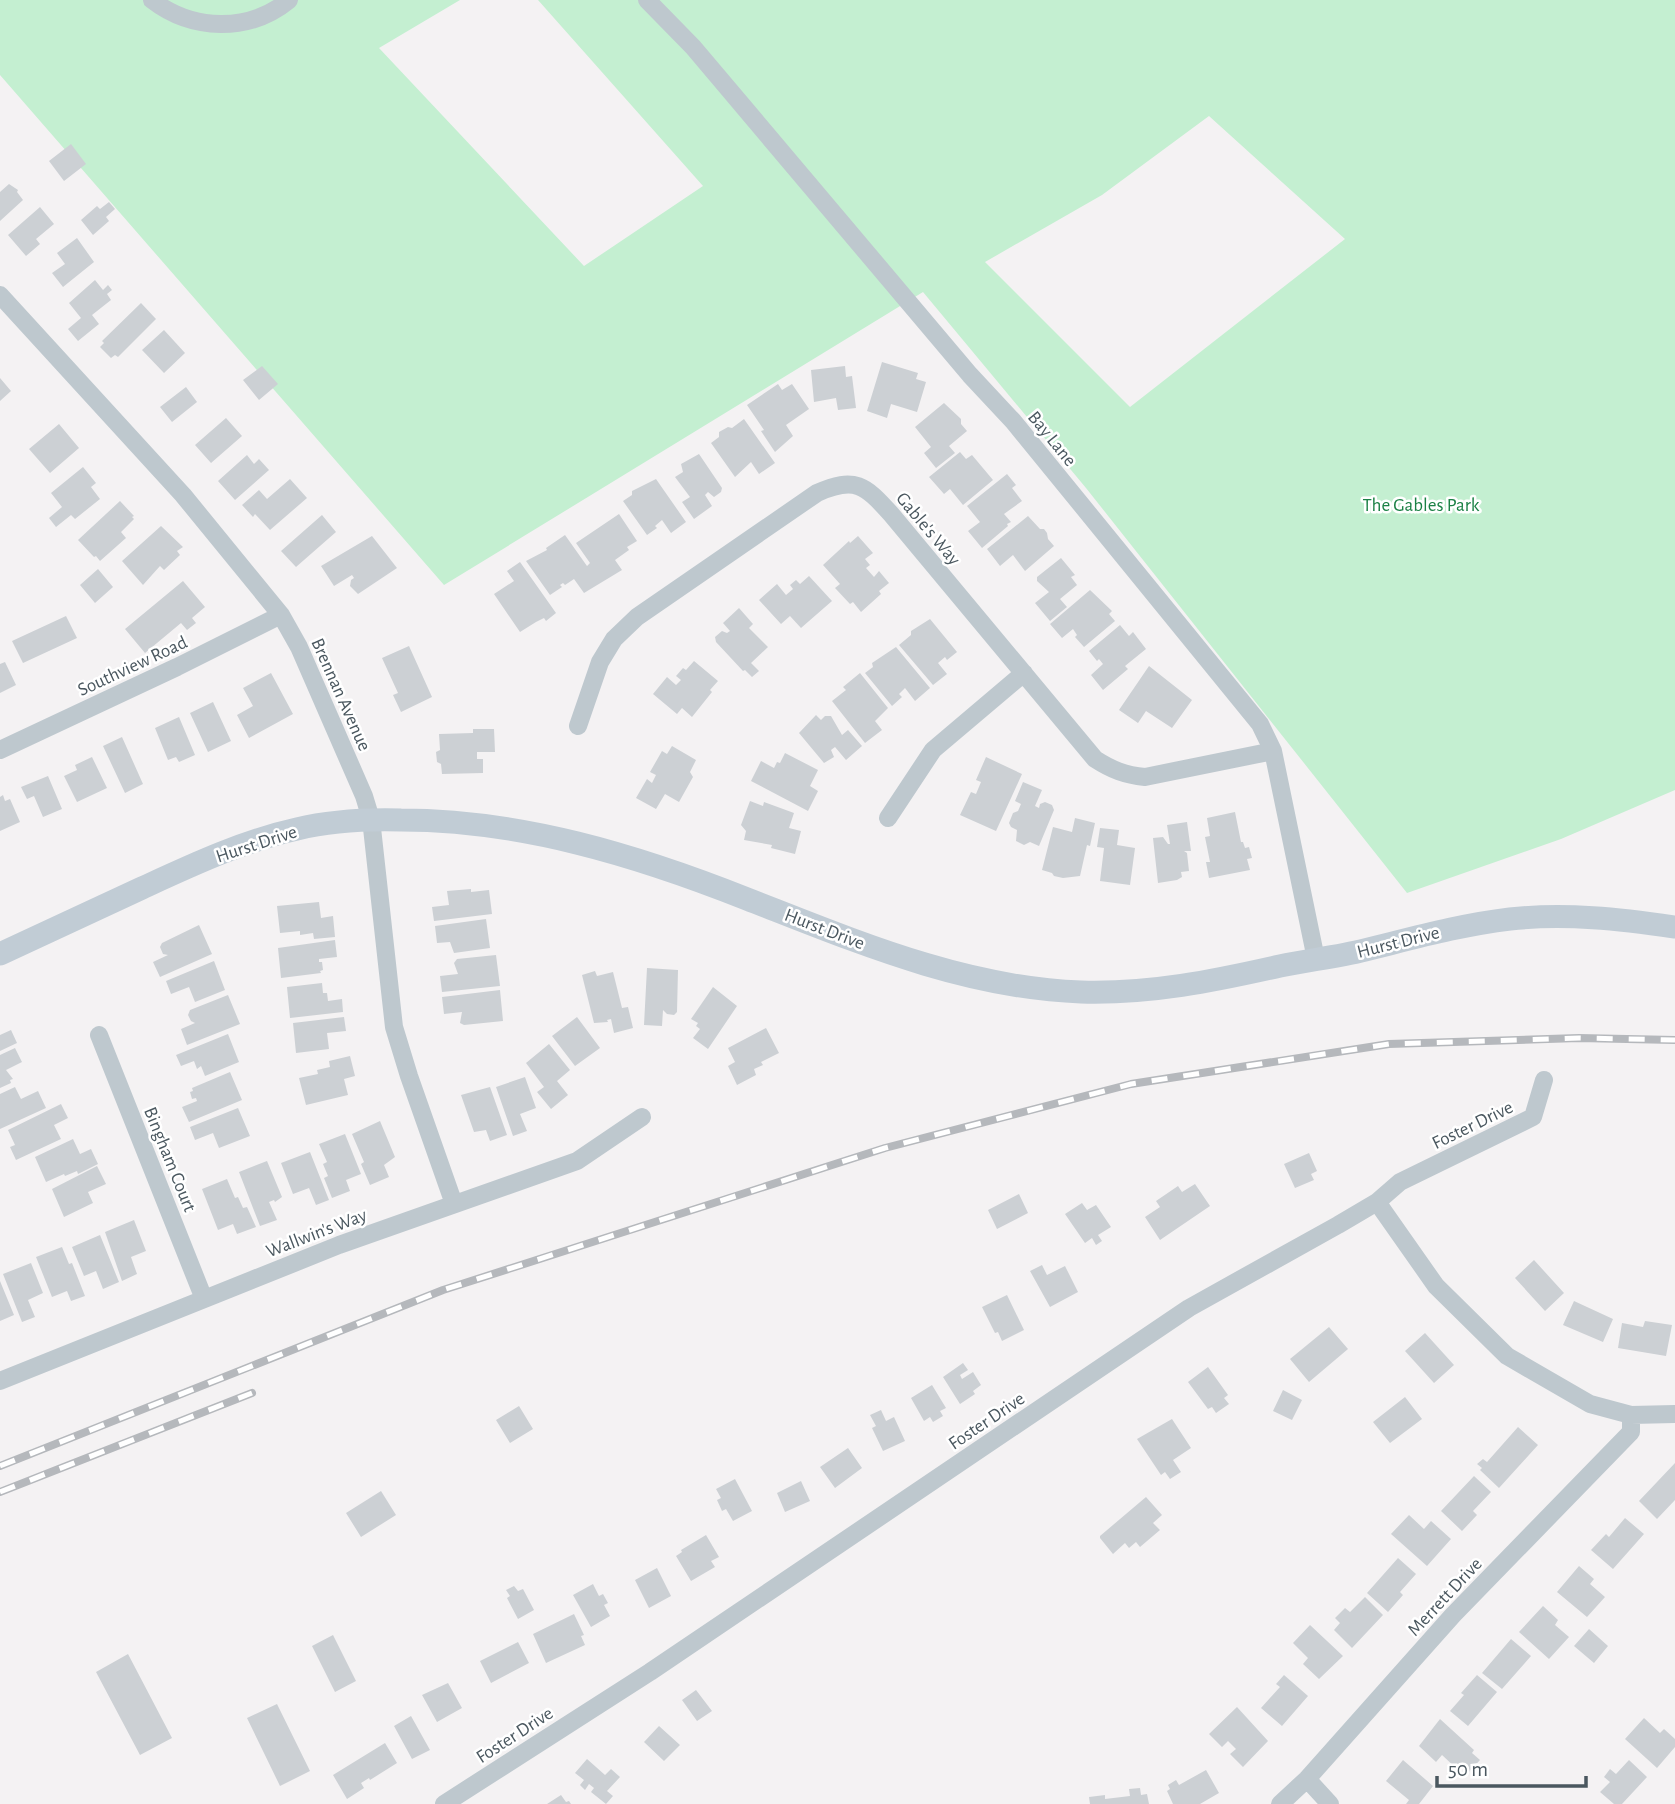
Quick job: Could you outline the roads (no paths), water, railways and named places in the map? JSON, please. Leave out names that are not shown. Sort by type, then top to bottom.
[{"type":"street","points":[[152,0],[183,18],[223,24],[260,17],[289,0]]},
{"type":"street","name":"Bay Lane","points":[[647,0],[693,47],[970,375],[1013,421],[1260,723],[1273,751],[1316,959]]},
{"type":"street","name":"Brennan Avenue","points":[[0,295],[183,495],[281,615],[299,647],[364,796],[370,820],[394,1027],[454,1204]]},
{"type":"street","name":"Gable's Way","points":[[578,726],[600,662],[614,639],[637,617],[817,493],[836,484],[858,484],[872,493],[1095,759],[1125,775],[1145,777],[1273,751]]},
{"type":"street","name":"Southview Road","points":[[0,750],[281,615]]},
{"type":"street","points":[[888,818],[933,750],[1024,673]]},
{"type":"street","name":"Hurst Drive","points":[[0,954],[177,872],[261,839],[315,825],[370,820],[461,822],[590,846],[685,876],[913,960],[1020,987],[1080,992],[1170,988],[1206,983],[1360,951],[1436,931],[1515,918],[1609,918],[1675,927]]},
{"type":"street","name":"Bingham Court","points":[[99,1035],[204,1299]]},
{"type":"street","name":"Foster Drive","points":[[444,1804],[650,1672],[1189,1308],[1377,1202],[1400,1182],[1533,1117],[1544,1080]]},
{"type":"street","name":"Wallwin's Way","points":[[0,1381],[339,1245],[577,1161],[642,1117]]},
{"type":"street","points":[[1377,1202],[1436,1286],[1507,1356],[1590,1404],[1631,1415],[1675,1414]]},
{"type":"street","name":"Merrett Drive","points":[[1280,1804],[1307,1779],[1453,1615],[1631,1432],[1631,1415]]},
{"type":"street","points":[[1307,1779],[1330,1804]]},
{"type":"railway","points":[[0,1466],[443,1290],[885,1148],[1131,1084],[1389,1044],[1579,1038],[1675,1040]]},
{"type":"railway","points":[[0,1492],[252,1393]]},
{"type":"park label","name":"The Gables Park","points":[[1421,504]]}]
